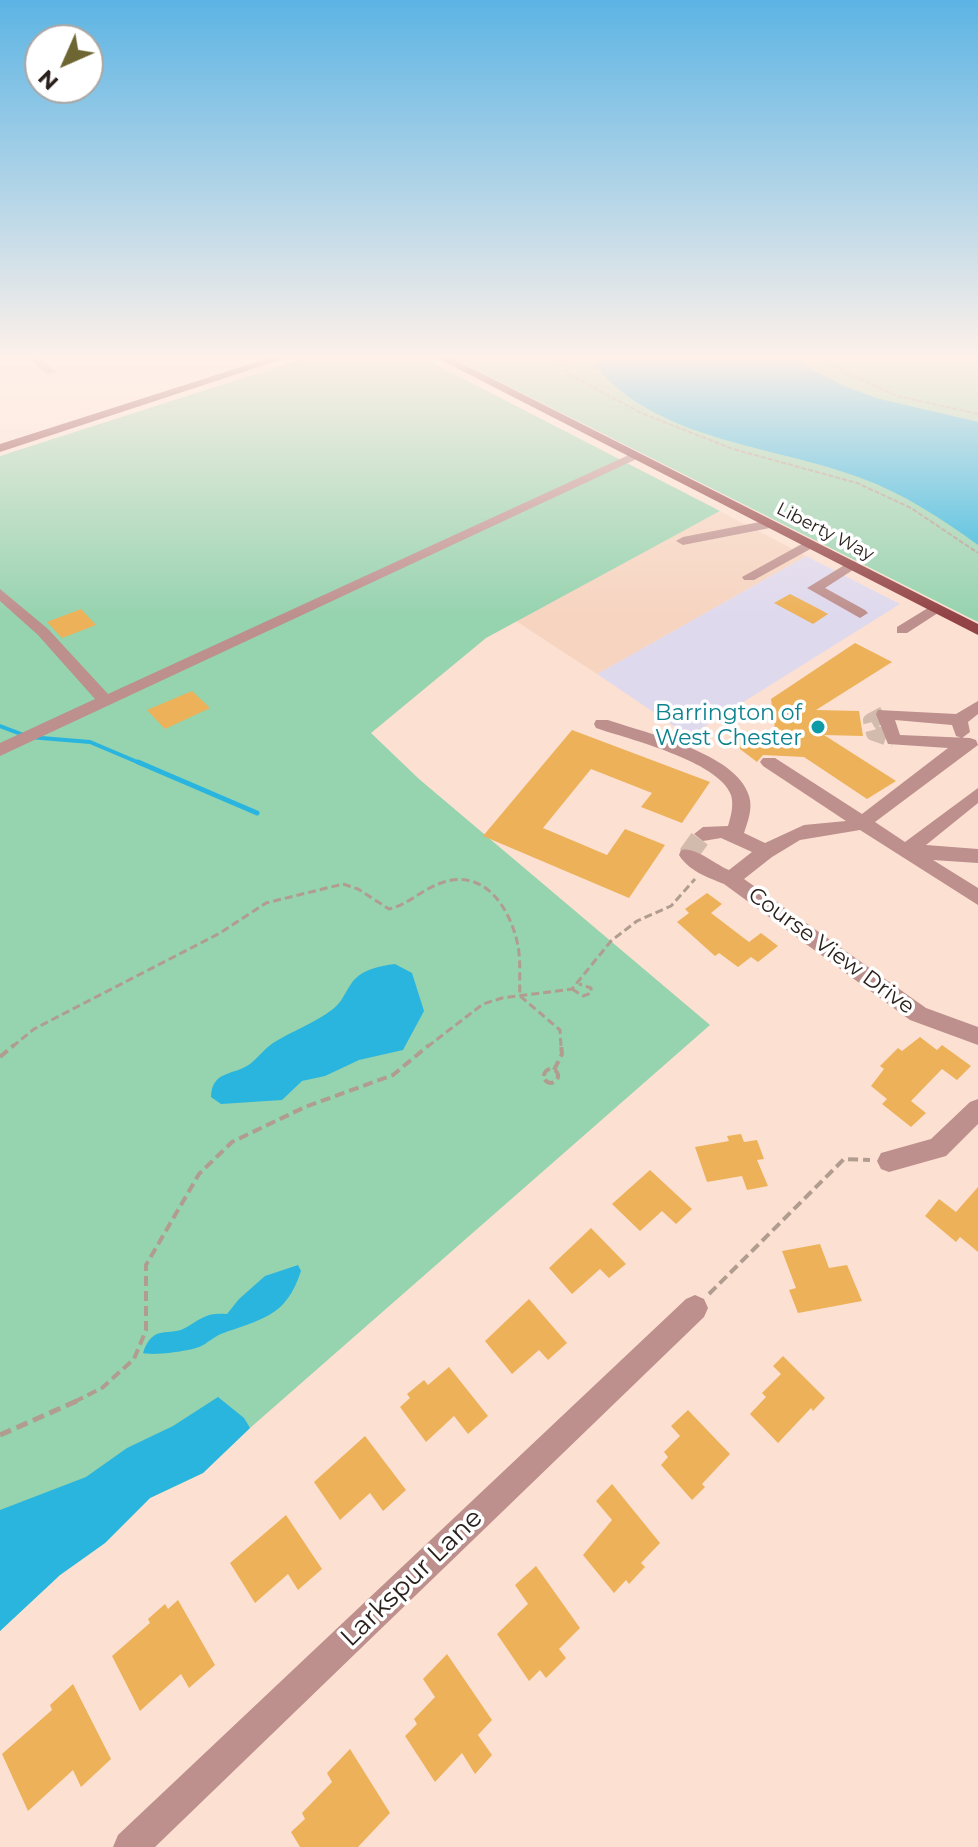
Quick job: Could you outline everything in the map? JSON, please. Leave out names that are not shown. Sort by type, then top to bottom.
[{"type":"main road","name":"Liberty Way","points":[[614,444],[978,630]]},
{"type":"street","points":[[0,750],[637,456]]},
{"type":"street","points":[[683,541],[770,524]]},
{"type":"street","points":[[749,577],[809,544]]},
{"type":"street","points":[[851,565],[814,588],[860,613]]},
{"type":"street","points":[[0,593],[43,632],[106,701]]},
{"type":"street","points":[[902,630],[936,608]]},
{"type":"street","points":[[972,744],[894,740],[884,714],[959,720],[978,707]]},
{"type":"street","points":[[959,720],[972,744]]},
{"type":"street","points":[[602,724],[705,762],[725,776],[737,789],[742,808],[734,836]]},
{"type":"street","points":[[731,879],[766,851],[805,832],[861,822],[972,744]]},
{"type":"street","points":[[769,762],[978,898]]},
{"type":"street","points":[[906,851],[978,794]]},
{"type":"street","points":[[703,834],[709,830],[723,831],[766,851]]},
{"type":"street","points":[[906,851],[978,856]]},
{"type":"street","name":"Course View Drive","points":[[688,855],[701,866],[731,879],[918,1014],[978,1036]]},
{"type":"street","points":[[889,1161],[938,1148],[978,1109]]},
{"type":"street","name":"Larkspur Lane","points":[[130,1847],[695,1308]]},
{"type":"path","points":[[721,444],[857,483],[911,508],[978,553]]},
{"type":"path","points":[[0,1057],[34,1029],[220,933],[256,908],[279,899],[343,884],[358,889],[389,909],[403,906],[428,887],[449,880],[469,879],[486,886],[500,900],[518,945],[520,996],[560,1030],[562,1054],[554,1070]]},
{"type":"path","points":[[0,1435],[33,1417],[115,1382],[142,1342],[146,1325],[142,1280],[146,1265],[190,1187],[212,1159],[232,1142],[305,1107],[399,1071],[483,1004],[572,989],[611,941],[637,921],[671,906],[695,879],[731,879]]},
{"type":"path","points":[[572,989],[583,996],[591,993],[591,988],[579,984]]},
{"type":"path","points":[[695,1308],[844,1159],[889,1161]]},
{"type":"shaded area","points":[[720,511],[806,556],[597,674],[516,621]]},
{"type":"shaded area","points":[[806,556],[900,604],[689,736],[597,674]]},
{"type":"green space","points":[[37,444],[590,444],[720,511],[486,638],[371,733],[419,779],[710,1025],[250,1428],[203,1473],[150,1498],[105,1543],[60,1575],[0,1631],[0,456]]},
{"type":"green space","points":[[624,444],[978,444],[978,622]]},
{"type":"water","points":[[742,444],[978,444],[978,545],[922,507],[892,491],[827,467]]},
{"type":"water","points":[[395,964],[412,973],[424,1011],[403,1050],[359,1060],[325,1076],[302,1081],[282,1100],[221,1104],[211,1097],[212,1088],[219,1078],[250,1064],[273,1043],[333,1009],[359,975]]},
{"type":"water","points":[[298,1265],[301,1271],[295,1287],[288,1299],[270,1314],[218,1335],[194,1349],[143,1353],[156,1334],[179,1330],[209,1315],[227,1314],[265,1276]]},
{"type":"water","points":[[218,1397],[244,1418],[250,1428],[203,1473],[150,1498],[105,1543],[60,1575],[0,1631],[0,1510],[86,1477],[127,1448],[173,1426]]},
{"type":"building","points":[[790,594],[828,614],[813,624],[774,603]]},
{"type":"building","points":[[81,609],[96,625],[62,638],[47,622]]},
{"type":"building","name":"Barrington of West Chester","points":[[855,643],[892,662],[816,710],[859,711],[863,736],[824,735],[896,781],[867,799],[804,757],[763,755],[757,762],[740,749],[739,735],[776,736],[771,699]]},
{"type":"building","points":[[192,691],[210,708],[165,729],[147,710]]},
{"type":"building","points":[[572,730],[710,782],[682,823],[641,807],[652,793],[591,769],[543,828],[607,855],[625,829],[665,845],[629,898],[483,836]]},
{"type":"building","points":[[707,893],[722,904],[711,913],[749,942],[761,933],[778,946],[758,962],[751,957],[738,967],[719,953],[715,956],[677,922],[689,913],[685,909]]},
{"type":"building","points":[[920,1037],[937,1050],[942,1045],[971,1066],[957,1080],[942,1069],[911,1101],[926,1113],[911,1127],[882,1104],[887,1099],[871,1086],[884,1069],[880,1066],[898,1048],[902,1051]]},
{"type":"building","points":[[741,1134],[744,1142],[757,1140],[764,1159],[757,1160],[768,1186],[747,1190],[742,1176],[707,1182],[695,1147],[729,1141],[727,1136]]},
{"type":"building","points":[[650,1170],[692,1209],[676,1224],[662,1211],[640,1231],[612,1204]]},
{"type":"building","points":[[978,1187],[978,1252],[960,1237],[956,1242],[925,1216],[939,1199],[956,1212]]},
{"type":"building","points":[[591,1228],[626,1264],[609,1278],[600,1269],[572,1294],[549,1268]]},
{"type":"building","points":[[820,1244],[829,1268],[847,1265],[862,1301],[798,1313],[789,1290],[796,1288],[782,1251]]},
{"type":"building","points":[[529,1299],[567,1343],[548,1360],[539,1350],[512,1374],[485,1341]]},
{"type":"building","points":[[783,1356],[825,1398],[813,1411],[811,1408],[778,1443],[750,1414],[766,1397],[762,1393],[781,1374],[773,1366]]},
{"type":"building","points":[[449,1367],[488,1416],[468,1434],[454,1416],[426,1442],[400,1407],[410,1398],[407,1394],[424,1380],[428,1385]]},
{"type":"building","points":[[688,1410],[730,1454],[702,1484],[705,1487],[692,1500],[661,1465],[668,1457],[664,1452],[680,1436],[671,1426]]},
{"type":"building","points":[[365,1436],[406,1490],[383,1511],[370,1493],[340,1520],[314,1482]]},
{"type":"building","points":[[612,1484],[660,1543],[641,1563],[645,1567],[629,1584],[626,1580],[614,1593],[583,1555],[612,1520],[596,1501]]},
{"type":"building","points":[[286,1515],[322,1569],[298,1590],[288,1574],[255,1603],[230,1563]]},
{"type":"building","points":[[536,1566],[580,1628],[559,1649],[566,1658],[546,1678],[540,1670],[529,1681],[497,1634],[528,1604],[515,1585]]},
{"type":"building","points":[[178,1600],[215,1665],[189,1688],[181,1674],[140,1711],[112,1656],[150,1623],[148,1619],[165,1604],[168,1609]]},
{"type":"building","points":[[447,1654],[492,1720],[478,1735],[492,1755],[475,1774],[462,1753],[435,1782],[405,1736],[417,1724],[414,1719],[435,1697],[423,1679]]},
{"type":"building","points":[[73,1684],[111,1759],[81,1787],[73,1770],[28,1811],[2,1754],[52,1710],[50,1705]]},
{"type":"building","points":[[350,1749],[390,1813],[358,1847],[300,1847],[291,1832],[305,1819],[302,1813],[332,1782],[327,1773]]},
{"type":"waterway","points":[[0,726],[29,737],[90,742],[142,764]]},
{"type":"waterway","points":[[138,762],[257,813]]},
{"type":"tunnel","points":[[884,714],[871,721],[874,733],[894,740]]},
{"type":"tunnel","points":[[688,855],[703,834]]},
{"type":"place","name":"Barrington of West Chester","points":[[818,727]]}]
